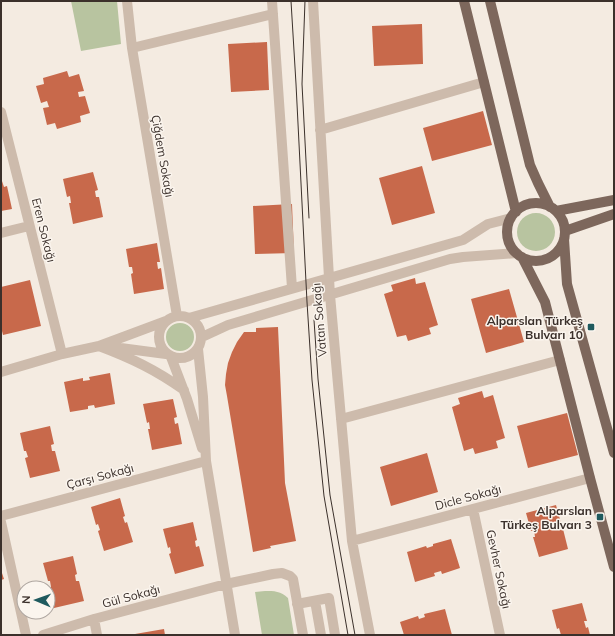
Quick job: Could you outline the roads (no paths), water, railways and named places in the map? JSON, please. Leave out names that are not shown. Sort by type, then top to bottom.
[{"type":"main road","points":[[464,1],[514,215]]},
{"type":"main road","points":[[490,1],[530,165],[538,184],[553,209],[561,217],[564,224],[567,284],[614,453]]},
{"type":"main road","points":[[614,200],[553,209],[543,204],[528,204],[522,207],[514,215],[509,225],[508,232],[512,247],[519,255],[545,302],[614,567]]},
{"type":"main road","points":[[519,255],[529,260],[537,261],[551,257],[561,246],[565,235],[614,214]]},
{"type":"street","name":"Çiğdem Sokağı","points":[[127,1],[132,48],[177,316]]},
{"type":"street","points":[[272,1],[292,288]]},
{"type":"street","name":"Vatan Sokağı","points":[[313,1],[328,278],[352,541],[370,635]]},
{"type":"street","points":[[132,48],[273,14]]},
{"type":"street","points":[[320,130],[484,82]]},
{"type":"street","name":"Eren Sokağı","points":[[1,112],[62,354]]},
{"type":"street","points":[[189,318],[463,240],[488,224],[514,215]]},
{"type":"street","points":[[1,233],[30,226]]},
{"type":"street","points":[[202,337],[228,325],[450,259],[463,257],[519,255]]},
{"type":"street","points":[[1,372],[62,354],[99,346],[177,316],[183,316],[194,321],[201,331],[201,343],[194,354],[183,359],[177,359],[162,349],[159,337],[162,326],[166,321]]},
{"type":"street","points":[[99,346],[169,355]]},
{"type":"street","points":[[99,346],[139,362],[161,374],[184,390]]},
{"type":"street","points":[[198,349],[203,397],[206,461],[234,635]]},
{"type":"street","points":[[169,355],[184,390],[206,461]]},
{"type":"street","points":[[341,419],[560,360]]},
{"type":"street","name":"Çarşı Sokağı","points":[[1,516],[206,461]]},
{"type":"street","name":"Dicle Sokağı","points":[[352,541],[590,478]]},
{"type":"street","name":"Gevher Sokağı","points":[[473,509],[500,635]]},
{"type":"street","points":[[1,522],[26,635]]},
{"type":"street","name":"Gül Sokağı","points":[[43,635],[94,619],[226,584],[273,574],[282,573],[293,579],[297,604]]},
{"type":"street","points":[[303,635],[297,604],[329,598],[335,635]]},
{"type":"street","points":[[315,601],[321,635]]},
{"type":"street","points":[[94,619],[97,635]]},
{"type":"tram line","points":[[291,1],[312,380],[324,496],[348,635]]},
{"type":"tram line","points":[[305,1],[302,84],[309,218]]},
{"type":"tram line","points":[[314,320],[318,379],[330,495],[355,635]]},
{"type":"place","name":"Alparslan Türkeş Bulvarı 10","points":[[591,327]]},
{"type":"place","name":"Alparslan Türkeş Bulvarı 3","points":[[600,517]]}]
